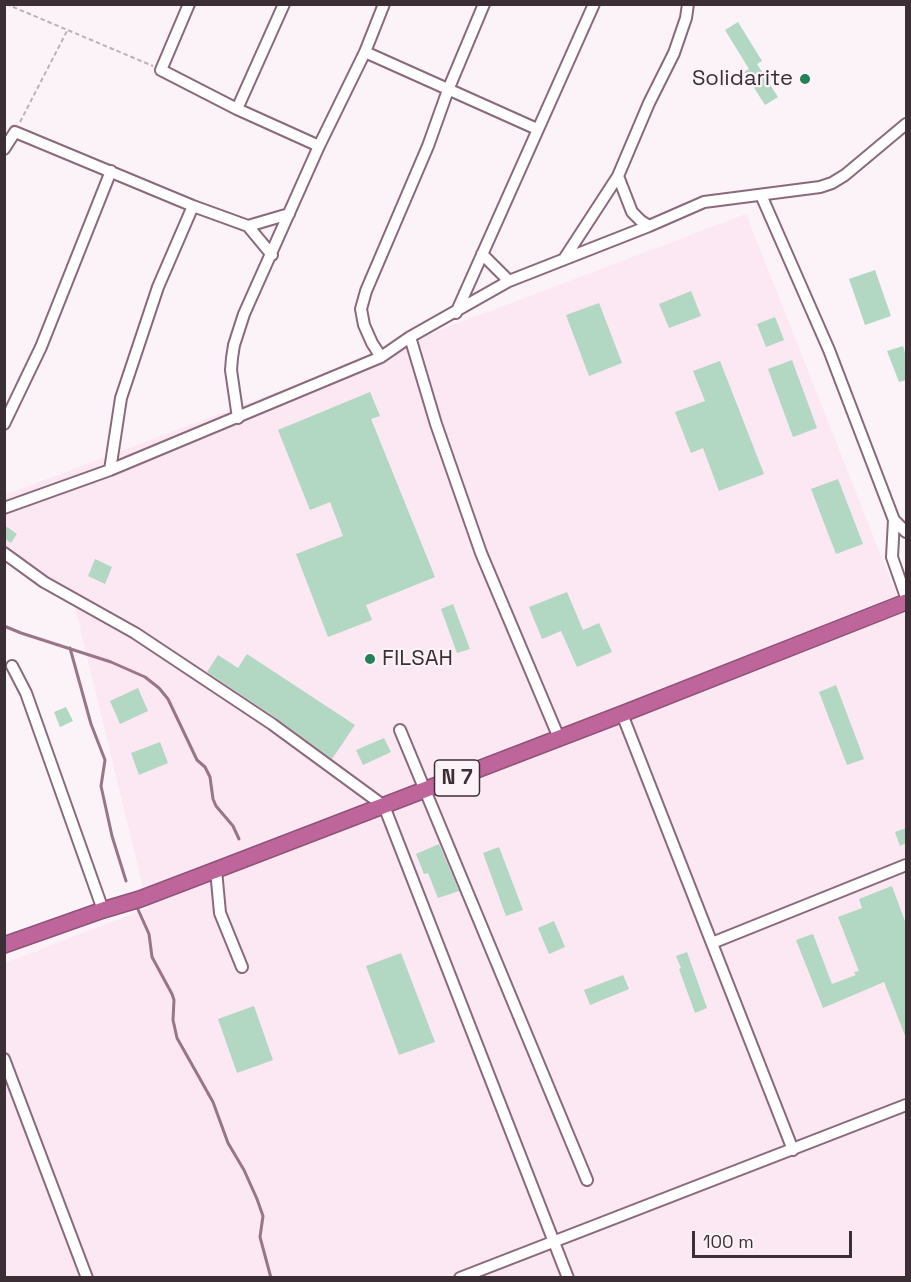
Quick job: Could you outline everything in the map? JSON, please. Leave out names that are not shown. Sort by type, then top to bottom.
[{"type":"highway","name":"N 7","points":[[4,945],[140,899],[424,791],[906,602]]},
{"type":"street","points":[[189,4],[161,69],[237,109],[319,146]]},
{"type":"street","points":[[237,109],[284,4]]},
{"type":"street","points":[[238,418],[231,370],[234,345],[244,314],[319,146],[365,52],[384,4]]},
{"type":"street","points":[[381,357],[364,326],[361,309],[484,4]]},
{"type":"street","points":[[456,313],[594,4]]},
{"type":"street","points":[[564,259],[618,176],[649,103],[674,53],[686,18],[688,4]]},
{"type":"street","points":[[365,52],[537,129]]},
{"type":"street","points":[[4,508],[110,470],[381,357],[509,281],[710,200],[820,187],[832,183],[845,175],[906,124]]},
{"type":"street","points":[[4,149],[15,132],[193,206],[248,226],[272,255]]},
{"type":"street","points":[[4,424],[41,347],[111,171]]},
{"type":"street","points":[[618,176],[632,212],[650,226]]},
{"type":"street","points":[[761,195],[829,350],[894,520],[892,557],[906,597]]},
{"type":"street","points":[[110,470],[121,398],[158,287],[193,206]]},
{"type":"street","points":[[248,226],[289,214]]},
{"type":"street","points":[[482,254],[509,281]]},
{"type":"street","points":[[410,338],[436,424],[481,553],[560,738]]},
{"type":"street","points":[[894,520],[906,532]]},
{"type":"street","points":[[4,552],[44,582],[135,633],[272,724],[384,806],[568,1278]]},
{"type":"street","points":[[12,666],[27,693],[103,910]]},
{"type":"street","points":[[622,714],[794,1150]]},
{"type":"street","points":[[400,730],[587,1180]]},
{"type":"street","points":[[712,943],[906,865]]},
{"type":"street","points":[[216,870],[220,913],[242,967]]},
{"type":"street","points":[[4,1059],[87,1278]]},
{"type":"street","points":[[460,1278],[906,1105]]},
{"type":"path","points":[[6,4],[161,69]]},
{"type":"path","points":[[15,132],[68,30]]},
{"type":"shaded area","points":[[746,214],[906,619],[906,1277],[5,1277],[5,963],[148,908],[75,607],[5,557],[5,495]]},
{"type":"building","points":[[738,22],[762,61],[757,64],[778,97],[765,105],[744,72],[749,69],[725,30]]},
{"type":"building","points":[[875,270],[891,316],[865,325],[849,279]]},
{"type":"building","points":[[691,291],[701,316],[669,328],[659,304]]},
{"type":"building","points":[[599,303],[622,363],[589,376],[566,315]]},
{"type":"building","points":[[775,317],[784,340],[766,347],[757,324]]},
{"type":"building","points":[[903,346],[906,356],[906,380],[899,382],[887,351]]},
{"type":"building","points":[[792,360],[817,428],[793,437],[768,369]]},
{"type":"building","points":[[720,361],[764,474],[719,491],[703,448],[691,453],[675,412],[705,401],[693,371]]},
{"type":"building","points":[[370,392],[380,416],[371,419],[435,577],[366,605],[372,620],[328,637],[296,554],[343,536],[330,502],[310,510],[278,430]]},
{"type":"building","points":[[838,479],[863,544],[836,554],[811,489]]},
{"type":"building","points":[[4,525],[17,534],[11,543],[4,538]]},
{"type":"building","points":[[95,559],[112,567],[105,584],[88,576]]},
{"type":"building","points":[[567,592],[583,630],[599,623],[612,652],[577,667],[561,631],[542,639],[529,607]]},
{"type":"building","points":[[453,604],[470,649],[457,653],[441,609]]},
{"type":"building","points":[[247,654],[355,725],[332,759],[207,672],[218,655],[238,668]]},
{"type":"building","points":[[836,685],[864,759],[847,765],[819,692]]},
{"type":"building","points":[[138,688],[148,711],[120,724],[110,701]]},
{"type":"building","points":[[66,707],[73,721],[60,727],[54,712]]},
{"type":"building","points":[[384,738],[391,752],[363,765],[356,750]]},
{"type":"building","points":[[160,742],[168,763],[139,775],[131,753]]},
{"type":"building","points":[[906,828],[906,843],[900,846],[895,832]]},
{"type":"building","points":[[439,844],[459,891],[438,898],[428,873],[424,874],[416,854]]},
{"type":"building","points":[[499,847],[523,910],[506,916],[483,853]]},
{"type":"building","points":[[892,886],[906,924],[906,1038],[884,982],[823,1008],[796,940],[813,934],[832,984],[856,975],[854,972],[859,971],[838,917],[862,908],[859,899]]},
{"type":"building","points":[[554,921],[565,947],[549,954],[538,928]]},
{"type":"building","points":[[687,952],[707,1008],[695,1013],[676,956]]},
{"type":"building","points":[[401,953],[435,1042],[399,1055],[366,966]]},
{"type":"building","points":[[623,975],[629,989],[590,1005],[584,990]]},
{"type":"building","points":[[254,1006],[273,1060],[237,1073],[218,1019]]},
{"type":"waterway","points":[[4,626],[111,662],[145,677],[159,688],[168,699],[197,760],[205,767],[210,777],[216,806],[233,826],[239,839]]},
{"type":"waterway","points":[[70,648],[91,724],[105,760],[101,786],[112,836],[126,881]]},
{"type":"waterway","points":[[136,905],[149,934],[152,957],[174,1000],[173,1020],[177,1038],[213,1102],[228,1143],[257,1199],[263,1216],[260,1237],[271,1278]]},
{"type":"place","name":"Solidarite","points":[[805,79]]},
{"type":"place","name":"FILSAH","points":[[370,659]]}]
